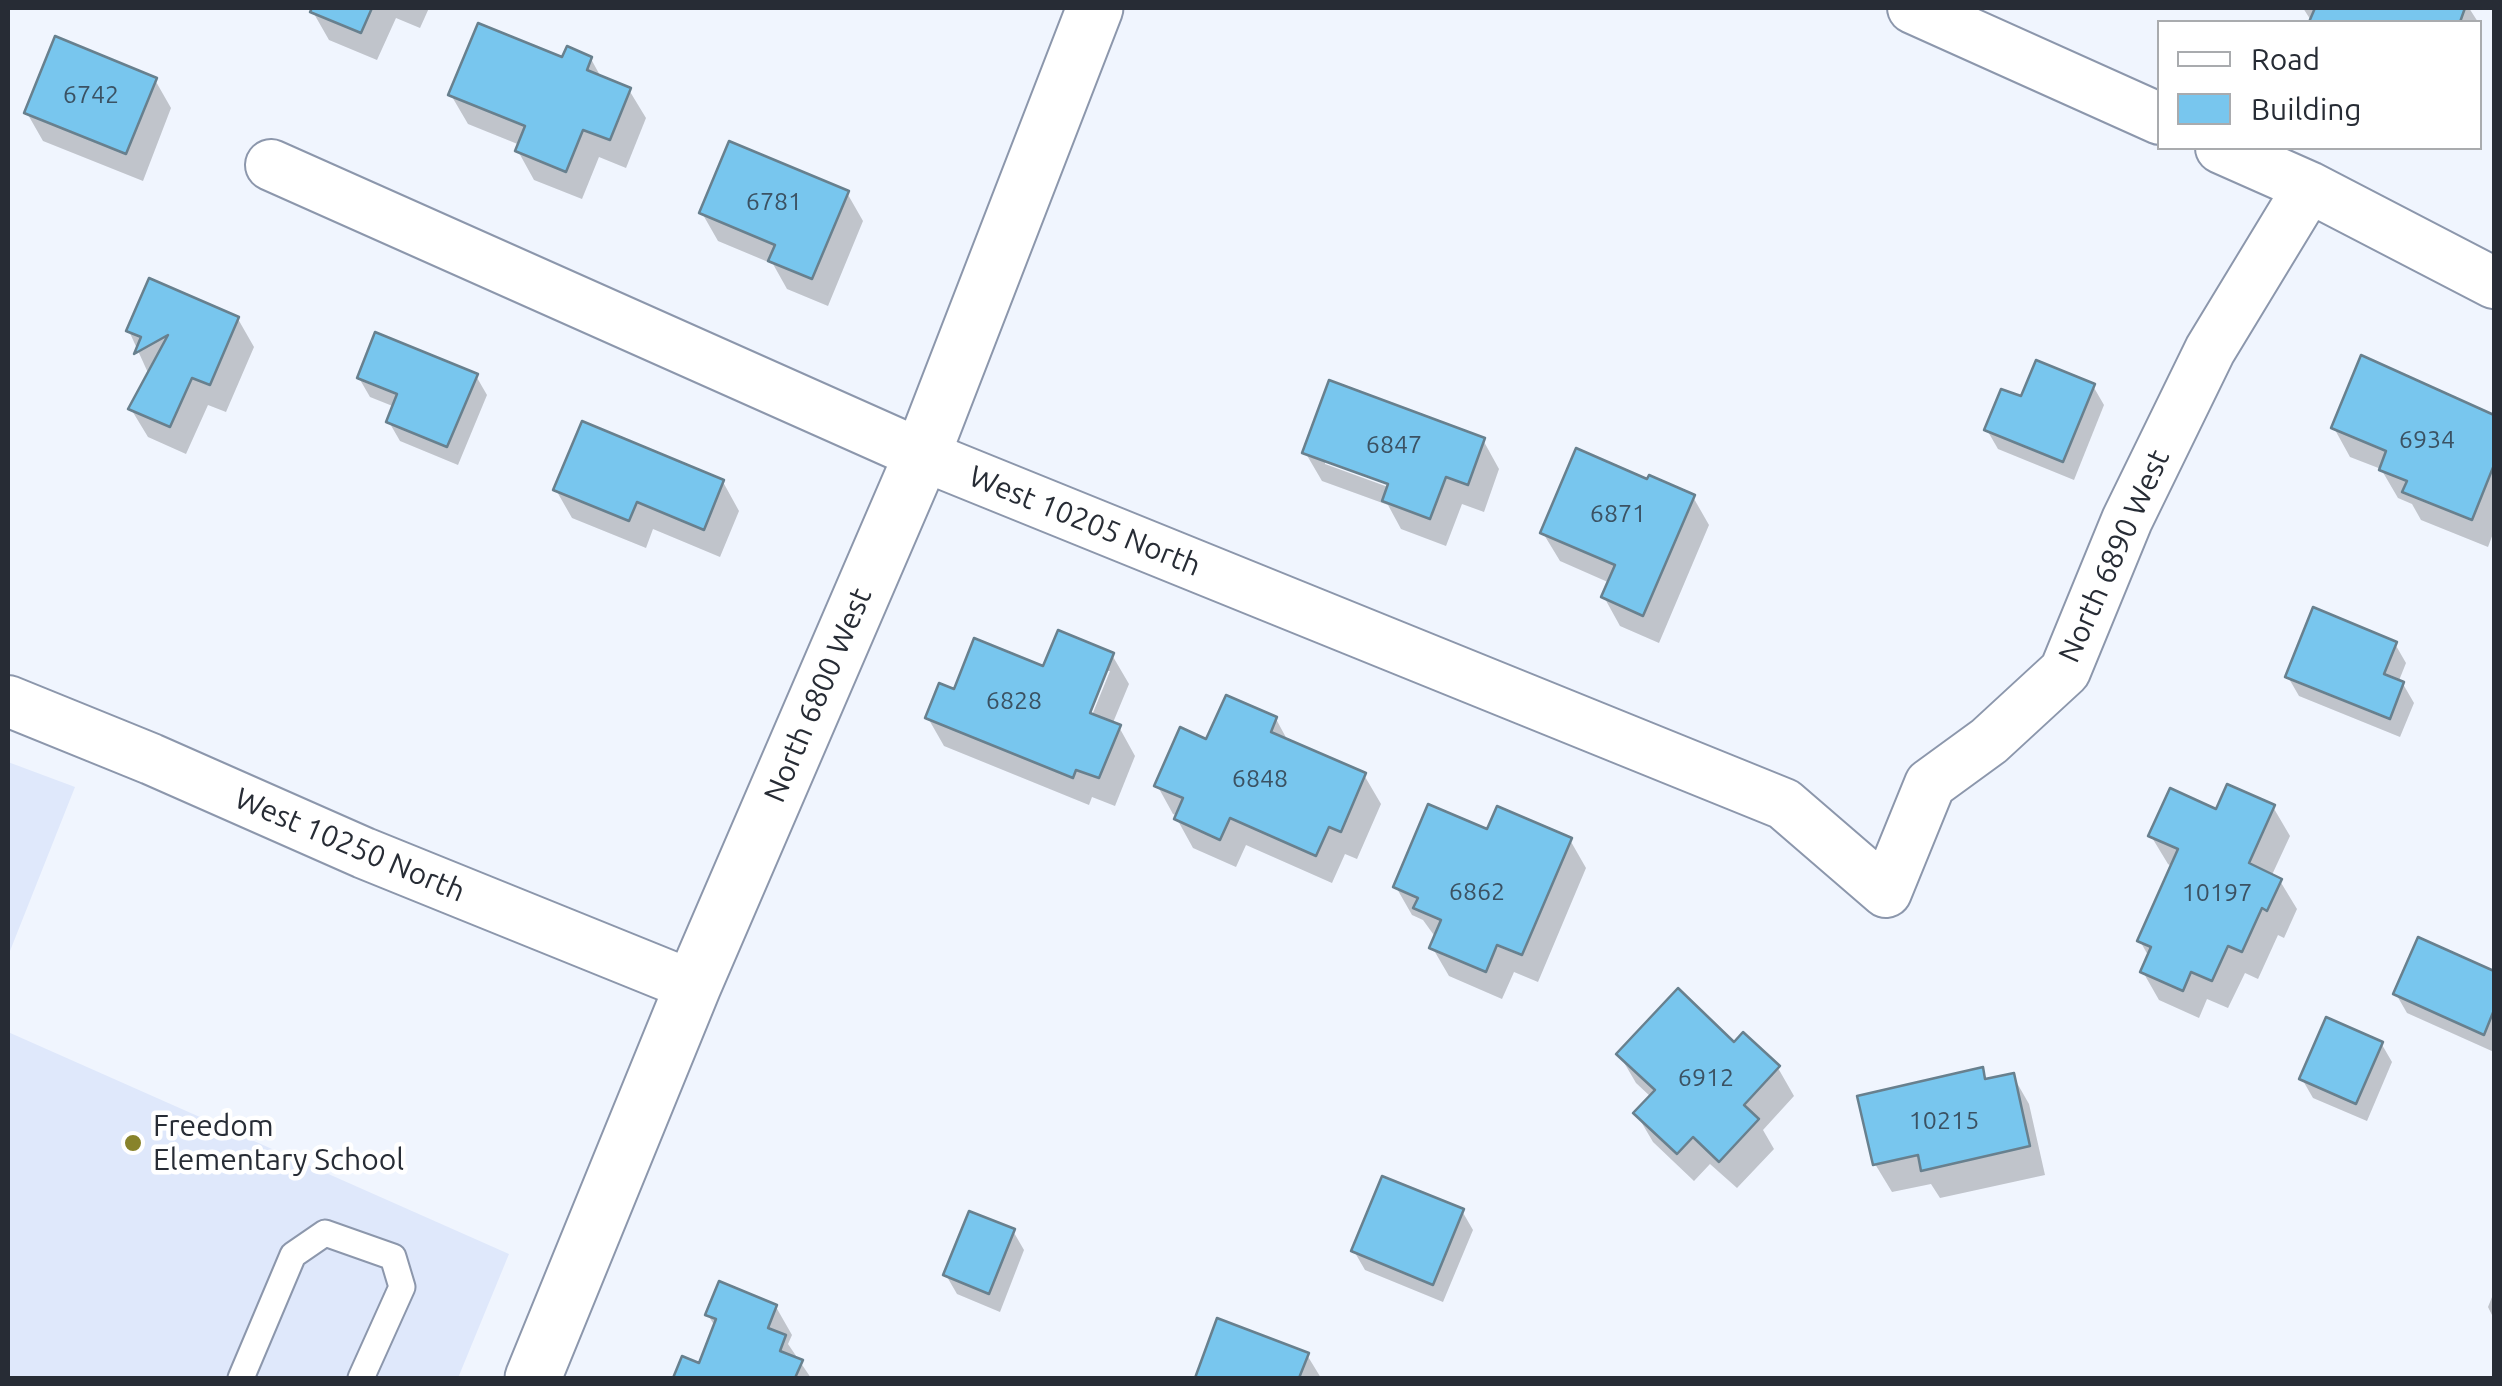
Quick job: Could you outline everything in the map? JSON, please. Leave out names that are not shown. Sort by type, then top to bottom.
[{"type":"street","name":"North 6800 West","points":[[533,1378],[693,986],[922,455],[1095,8]]},
{"type":"street","points":[[1913,8],[2157,119]]},
{"type":"street","points":[[2226,150],[2309,187],[2494,283]]},
{"type":"street","name":"West 10205 North","points":[[271,165],[922,455],[1784,804],[1886,892]]},
{"type":"street","name":"North 6890 West","points":[[1886,892],[1930,784],[1990,741],[2064,672],[2128,520],[2210,350],[2309,187]]},
{"type":"street","name":"West 10250 North","points":[[8,701],[364,854],[693,986]]},
{"type":"lane","points":[[241,1378],[292,1255],[324,1233],[392,1257],[402,1287],[361,1378]]},
{"type":"shaded area","points":[[8,762],[75,787],[8,956]]},
{"type":"shaded area","name":"Freedom Elementary School","points":[[8,1032],[509,1254],[458,1378],[8,1378]]},
{"type":"building","points":[[312,8],[372,8],[361,33],[310,12]]},
{"type":"building","points":[[2315,8],[2465,8],[2461,20],[2310,20]]},
{"type":"building","points":[[478,23],[562,57],[567,46],[592,57],[587,70],[631,88],[610,140],[583,130],[566,172],[515,151],[525,126],[448,95]]},
{"type":"building","points":[[55,36],[157,78],[126,154],[24,113]]},
{"type":"building","points":[[729,141],[849,191],[812,279],[768,261],[775,245],[699,213]]},
{"type":"building","points":[[149,278],[239,317],[210,385],[192,378],[170,427],[128,409],[168,335],[134,354],[141,337],[126,331]]},
{"type":"building","points":[[375,332],[478,374],[447,447],[386,422],[397,394],[357,378]]},
{"type":"building","points":[[2361,355],[2494,415],[2494,465],[2472,520],[2402,492],[2407,481],[2379,470],[2386,451],[2331,428]]},
{"type":"building","points":[[2036,360],[2095,384],[2063,462],[1984,430],[2001,389],[2021,396]]},
{"type":"building","points":[[1329,380],[1485,438],[1468,485],[1446,477],[1430,519],[1382,501],[1388,484],[1302,453]]},
{"type":"building","points":[[582,421],[724,480],[704,530],[637,502],[629,521],[553,490]]},
{"type":"building","points":[[1576,448],[1695,495],[1643,616],[1601,597],[1615,565],[1540,533]]},
{"type":"building","points":[[2313,607],[2397,642],[2384,674],[2404,682],[2390,719],[2285,677]]},
{"type":"building","points":[[1058,630],[1114,653],[1090,713],[1121,725],[1099,778],[1076,770],[1073,778],[925,718],[939,683],[954,689],[974,638],[1043,666]]},
{"type":"building","points":[[1226,695],[1277,717],[1271,732],[1366,773],[1341,832],[1329,827],[1316,856],[1230,818],[1220,840],[1174,819],[1183,798],[1154,786],[1180,727],[1206,739]]},
{"type":"building","points":[[2227,784],[2275,805],[2249,863],[2282,879],[2267,911],[2262,908],[2242,952],[2228,946],[2212,981],[2191,972],[2183,991],[2140,972],[2151,947],[2137,941],[2178,849],[2148,836],[2170,788],[2216,809]]},
{"type":"building","points":[[1428,804],[1487,829],[1497,806],[1572,838],[1522,955],[1497,945],[1486,972],[1429,948],[1441,920],[1413,908],[1418,898],[1393,887]]},
{"type":"building","points":[[2418,937],[2494,971],[2494,1010],[2484,1035],[2393,994]]},
{"type":"building","points":[[1678,988],[1734,1042],[1743,1032],[1780,1066],[1744,1105],[1759,1119],[1719,1162],[1693,1137],[1677,1154],[1633,1113],[1655,1090],[1616,1054]]},
{"type":"building","points":[[2326,1017],[2383,1042],[2356,1104],[2299,1079]]},
{"type":"building","points":[[1983,1067],[1985,1079],[2014,1073],[2030,1146],[1921,1171],[1918,1155],[1873,1165],[1857,1096]]},
{"type":"building","points":[[1382,1176],[1464,1209],[1433,1285],[1351,1251]]},
{"type":"building","points":[[969,1211],[1015,1229],[989,1294],[943,1275]]},
{"type":"building","points":[[719,1281],[777,1305],[768,1328],[786,1335],[780,1351],[803,1360],[795,1378],[673,1378],[682,1356],[699,1363],[716,1319],[705,1315]]},
{"type":"building","points":[[1217,1318],[1309,1353],[1299,1378],[1195,1378]]},
{"type":"place","name":"Freedom Elementary School","points":[[133,1143]]}]
